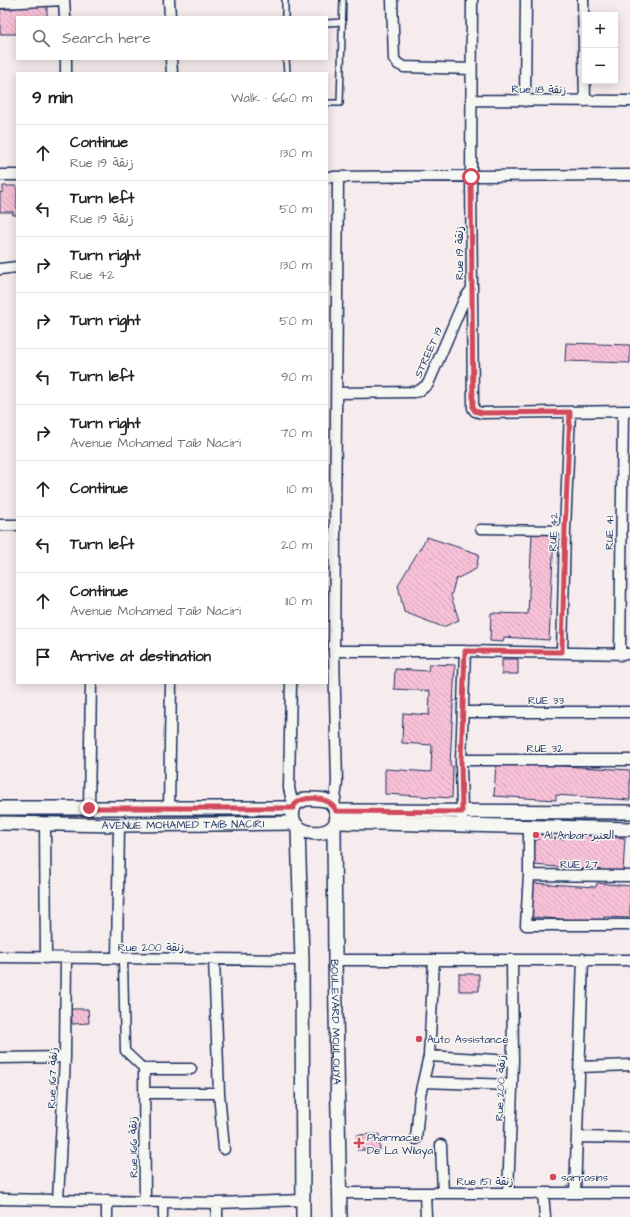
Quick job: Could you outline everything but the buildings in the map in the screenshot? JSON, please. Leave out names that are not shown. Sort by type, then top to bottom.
[{"type":"street","points":[[0,3],[64,0],[65,16]]},
{"type":"street","points":[[169,0],[170,16]]},
{"type":"street","points":[[392,0],[394,58],[398,64],[404,67],[471,69]]},
{"type":"street","name":"Rue 19 زنقة","points":[[472,0],[471,177],[473,408],[475,411],[482,413],[570,412]]},
{"type":"street","points":[[525,101],[526,0]]},
{"type":"street","points":[[582,0],[585,101]]},
{"type":"street","points":[[66,60],[66,72]]},
{"type":"street","points":[[171,60],[172,72]]},
{"type":"street","name":"Rue 18 زنقة","points":[[471,100],[630,101]]},
{"type":"street","points":[[0,175],[16,175]]},
{"type":"street","points":[[328,177],[630,175]]},
{"type":"street","points":[[296,825],[305,831],[314,833],[326,832],[332,829],[335,816],[337,783],[331,668],[334,651],[331,523],[337,393],[332,341],[338,177]]},
{"type":"street","points":[[0,269],[16,267]]},
{"type":"street","name":"STREET 19","points":[[337,393],[414,392],[424,388],[428,384],[464,300],[472,289]]},
{"type":"street","points":[[570,412],[627,411]]},
{"type":"street","name":"RUE 41","points":[[625,655],[627,411]]},
{"type":"street","name":"RUE 42","points":[[562,652],[570,412]]},
{"type":"street","points":[[0,525],[16,525]]},
{"type":"street","points":[[480,528],[565,530]]},
{"type":"street","points":[[334,651],[562,652],[625,655]]},
{"type":"street","points":[[462,826],[461,760],[465,651]]},
{"type":"street","points":[[89,808],[91,684]]},
{"type":"street","points":[[169,808],[171,684]]},
{"type":"street","points":[[291,684],[289,788],[294,806],[292,816],[296,825],[302,960],[303,1217]]},
{"type":"street","name":"RUE 33","points":[[463,712],[630,712]]},
{"type":"street","name":"RUE 32","points":[[461,760],[630,760]]},
{"type":"street","points":[[294,806],[305,799],[327,800],[335,816]]},
{"type":"street","name":"AVENUE MOHAMED TAIB NACIRI","points":[[0,808],[294,806]]},
{"type":"street","points":[[335,816],[462,812],[630,812]]},
{"type":"street","points":[[335,816],[462,826],[630,829]]},
{"type":"street","name":"BOULEVARD MOULOUYA","points":[[335,816],[335,960],[340,1217]]},
{"type":"street","name":"AVENUE MOHAMED TAIB NACIRI","points":[[0,823],[296,825]]},
{"type":"street","points":[[45,824],[46,958]]},
{"type":"street","points":[[119,825],[120,959],[125,1051],[144,1069],[191,1069]]},
{"type":"street","points":[[529,827],[529,876],[526,925],[630,925]]},
{"type":"street","name":"RUE 27","points":[[529,876],[630,876]]},
{"type":"street","name":"Rue 200 زنقة","points":[[0,958],[302,960]]},
{"type":"street","name":"Rue 167 زنقة","points":[[58,1200],[65,1058],[66,958]]},
{"type":"street","points":[[214,959],[219,1092],[224,1149]]},
{"type":"street","points":[[575,1193],[584,959]]},
{"type":"street","points":[[335,960],[630,960]]},
{"type":"street","points":[[416,1139],[420,1095],[429,1056],[434,960]]},
{"type":"street","name":"Rue 200 زنقة","points":[[508,1193],[513,1061],[512,960]]},
{"type":"street","points":[[429,1056],[513,1061]]},
{"type":"street","points":[[0,1058],[65,1058]]},
{"type":"street","points":[[580,1067],[630,1065]]},
{"type":"street","name":"Rue 166 زنقة","points":[[144,1069],[145,1201]]},
{"type":"street","points":[[423,1082],[512,1085]]},
{"type":"street","points":[[144,1093],[219,1092]]},
{"type":"street","points":[[577,1137],[630,1138]]},
{"type":"street","points":[[441,1145],[443,1193]]},
{"type":"street","name":"Rue 151 زنقة","points":[[340,1193],[630,1193]]},
{"type":"street","points":[[543,1193],[545,1217]]},
{"type":"street","points":[[425,1194],[426,1217]]},
{"type":"street","points":[[0,1199],[217,1203],[302,1200]]},
{"type":"street","points":[[107,1200],[107,1217]]},
{"type":"street","points":[[163,1202],[163,1217]]},
{"type":"street","points":[[217,1203],[217,1217]]},
{"type":"lane","points":[[285,0],[285,16]]},
{"type":"lane","points":[[328,103],[340,104],[343,0]]},
{"type":"lane","points":[[328,23],[342,22]]},
{"type":"lane","points":[[286,60],[287,72]]},
{"type":"place","name":"Al Anbar العنبر","points":[[536,835]]},
{"type":"place","name":"Auto Assistance","points":[[419,1039]]},
{"type":"place","name":"Pharmacie De La Wilaya","points":[[359,1143]]},
{"type":"place","name":"sarrasins","points":[[553,1177]]},
{"type":"route","points":[[89,808],[293,808],[299,801],[305,799],[316,799],[327,800],[334,806],[336,811],[462,812],[461,760],[465,651],[562,652],[570,412],[482,413],[475,411],[473,408],[471,177]]}]
